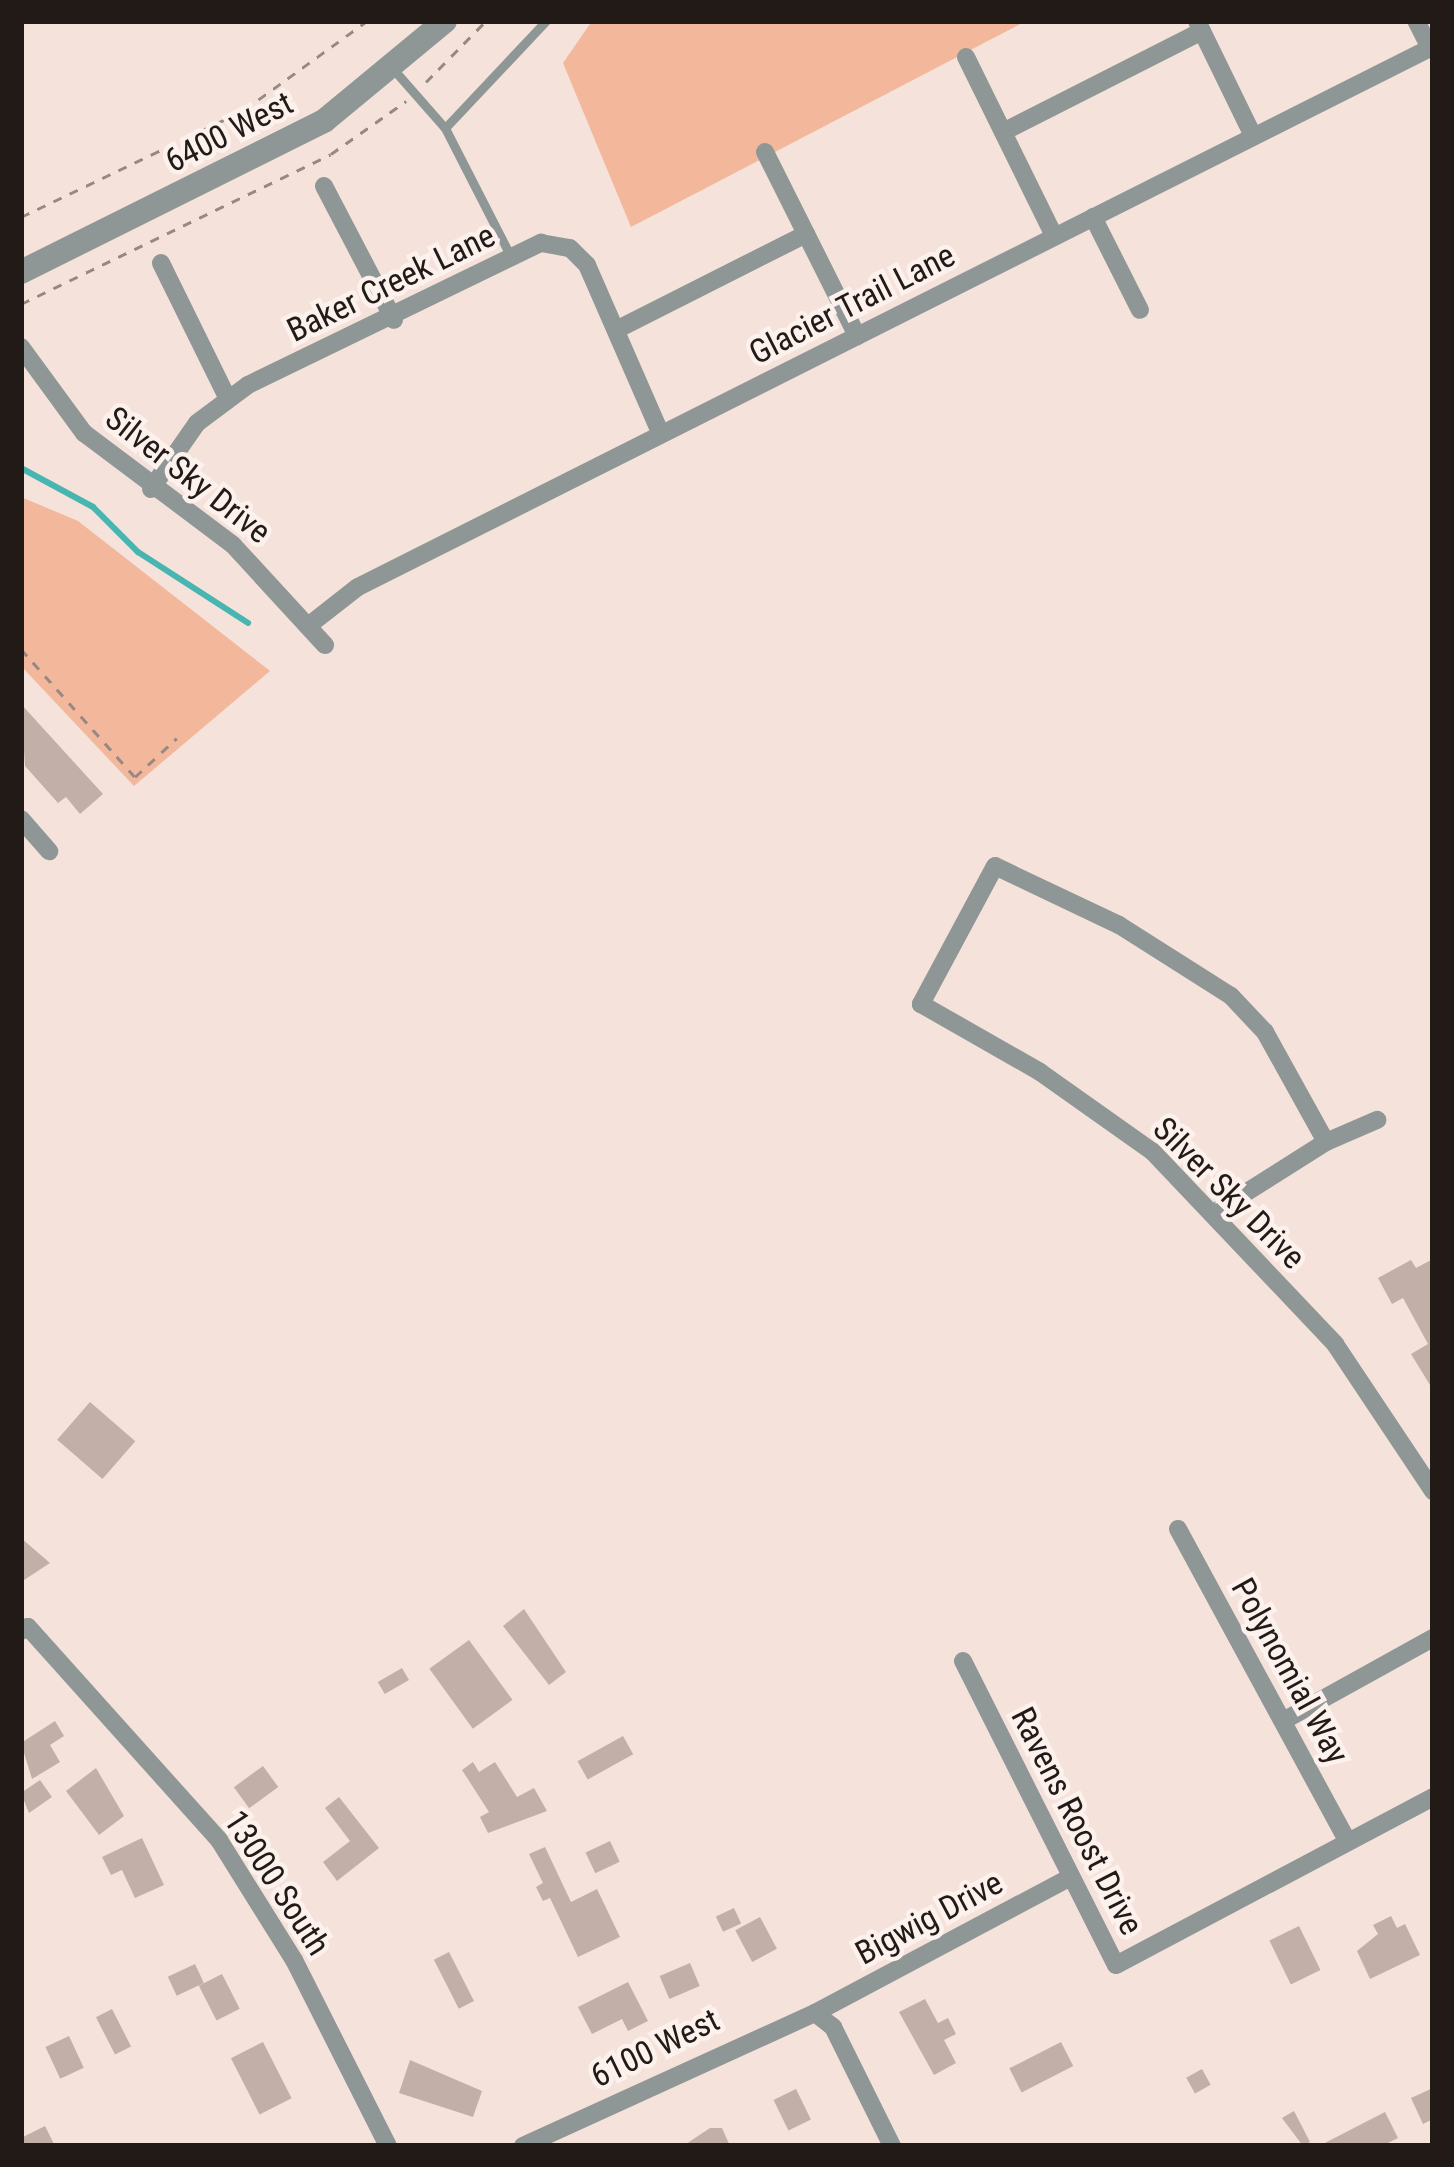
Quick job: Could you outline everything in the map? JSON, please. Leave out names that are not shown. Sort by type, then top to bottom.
[{"type":"street","name":"6400 West","points":[[21,272],[293,138],[394,70],[445,21]]},
{"type":"street","name":"Glacier Trail Lane","points":[[308,626],[358,586],[1430,48],[1416,21]]},
{"type":"street","points":[[1003,132],[1199,26],[1252,136]]},
{"type":"street","points":[[966,57],[1054,236]]},
{"type":"street","points":[[765,152],[856,336]]},
{"type":"street","points":[[324,186],[394,320]]},
{"type":"street","points":[[1093,217],[1140,310]]},
{"type":"street","points":[[616,330],[806,235]]},
{"type":"street","name":"Baker Creek Lane","points":[[151,489],[197,423],[228,399],[541,243],[570,248],[587,265],[661,434]]},
{"type":"street","points":[[160,263],[228,399]]},
{"type":"street","name":"Silver Sky Drive","points":[[21,347],[84,433],[151,489],[233,545],[325,645]]},
{"type":"street","points":[[21,819],[49,851]]},
{"type":"street","name":"Silver Sky Drive","points":[[1326,1142],[1265,1032],[1231,997],[1120,926],[995,866],[921,1004],[1040,1072],[1153,1152],[1335,1344],[1433,1491]]},
{"type":"street","points":[[1212,1214],[1326,1142],[1377,1120]]},
{"type":"street","name":"Polynomial Way","points":[[1178,1529],[1348,1842]]},
{"type":"street","name":"13000 South","points":[[24,1629],[218,1840],[294,1960],[388,2146]]},
{"type":"street","points":[[1283,1721],[1433,1638]]},
{"type":"street","name":"Ravens Roost Drive","points":[[963,1661],[1116,1965],[1348,1842]]},
{"type":"street","points":[[1348,1842],[1433,1797]]},
{"type":"street","name":"Bigwig Drive","points":[[815,2012],[1071,1877]]},
{"type":"street","points":[[815,2012],[833,2027],[892,2146]]},
{"type":"street","name":"6100 West","points":[[523,2146],[815,2012]]},
{"type":"lane","points":[[446,128],[546,21]]},
{"type":"lane","points":[[394,70],[446,128],[512,256]]},
{"type":"path","points":[[21,217],[244,110],[368,21]]},
{"type":"path","points":[[21,304],[331,154],[414,93],[486,21]]},
{"type":"path","points":[[21,649],[134,777],[177,738]]},
{"type":"shaded area","points":[[592,21],[1026,21],[631,227],[563,63]]},
{"type":"shaded area","points":[[21,497],[78,521],[270,671],[134,786],[21,666]]},
{"type":"building","points":[[21,704],[103,794],[80,814],[66,797],[58,803],[25,766]]},
{"type":"building","points":[[1433,1259],[1433,1390],[1411,1354],[1428,1344],[1403,1298],[1392,1304],[1378,1278],[1411,1260],[1416,1268]]},
{"type":"building","points":[[90,1402],[135,1441],[102,1479],[57,1440]]},
{"type":"building","points":[[21,1538],[50,1563],[21,1582]]},
{"type":"building","points":[[524,1609],[566,1672],[549,1685],[503,1626]]},
{"type":"building","points":[[469,1640],[512,1700],[473,1729],[429,1669]]},
{"type":"building","points":[[402,1668],[409,1680],[385,1694],[378,1682]]},
{"type":"building","points":[[55,1721],[64,1736],[50,1745],[60,1762],[32,1779],[21,1743]]},
{"type":"building","points":[[623,1736],[633,1754],[588,1780],[578,1761]]},
{"type":"building","points":[[473,1762],[479,1772],[495,1762],[517,1797],[534,1788],[547,1811],[488,1833],[480,1817],[489,1812],[462,1770]]},
{"type":"building","points":[[263,1766],[278,1787],[249,1808],[234,1787]]},
{"type":"building","points":[[96,1768],[124,1816],[99,1835],[66,1791]]},
{"type":"building","points":[[40,1780],[52,1797],[29,1813],[21,1793]]},
{"type":"building","points":[[339,1797],[379,1848],[337,1881],[323,1862],[350,1841],[325,1808]]},
{"type":"building","points":[[142,1838],[164,1885],[135,1898],[122,1870],[111,1875],[102,1857]]},
{"type":"building","points":[[610,1841],[620,1862],[595,1873],[586,1852]]},
{"type":"building","points":[[545,1847],[571,1902],[597,1889],[620,1937],[578,1957],[550,1898],[543,1901],[536,1887],[543,1883],[529,1854]]},
{"type":"building","points":[[734,1908],[741,1923],[723,1932],[716,1916]]},
{"type":"building","points":[[1391,1916],[1397,1928],[1405,1924],[1420,1955],[1370,1979],[1357,1951],[1378,1934],[1373,1925]]},
{"type":"building","points":[[760,1917],[777,1949],[752,1962],[735,1930]]},
{"type":"building","points":[[1299,1926],[1320,1970],[1291,1985],[1269,1940]]},
{"type":"building","points":[[449,1952],[474,2001],[459,2009],[434,1960]]},
{"type":"building","points":[[690,1963],[700,1986],[669,1999],[660,1976]]},
{"type":"building","points":[[195,1964],[204,1983],[177,1996],[168,1977]]},
{"type":"building","points":[[222,1974],[240,2009],[217,2021],[199,1986]]},
{"type":"building","points":[[628,1982],[648,2021],[628,2031],[622,2019],[592,2034],[578,2007]]},
{"type":"building","points":[[925,1999],[938,2023],[948,2018],[956,2034],[944,2040],[956,2063],[934,2075],[899,2012]]},
{"type":"building","points":[[112,2009],[131,2046],[115,2055],[96,2017]]},
{"type":"building","points":[[69,2036],[84,2068],[60,2079],[45,2047]]},
{"type":"building","points":[[263,2042],[292,2098],[260,2114],[231,2058]]},
{"type":"building","points":[[1061,2042],[1073,2066],[1022,2092],[1009,2068]]},
{"type":"building","points":[[410,2060],[482,2091],[473,2117],[399,2093]]},
{"type":"building","points":[[1202,2069],[1211,2085],[1195,2093],[1186,2078]]},
{"type":"building","points":[[1433,2088],[1433,2119],[1423,2124],[1411,2098]]},
{"type":"building","points":[[796,2089],[811,2120],[788,2131],[774,2100]]},
{"type":"building","points":[[1294,2111],[1310,2142],[1303,2146],[1282,2118]]},
{"type":"building","points":[[1385,2112],[1398,2138],[1382,2146],[1319,2146]]},
{"type":"building","points":[[45,2126],[55,2146],[21,2146],[21,2138]]},
{"type":"building","points":[[710,2128],[722,2128],[730,2146],[683,2146]]},
{"type":"waterway","points":[[21,468],[93,507],[138,552],[248,623]]}]
